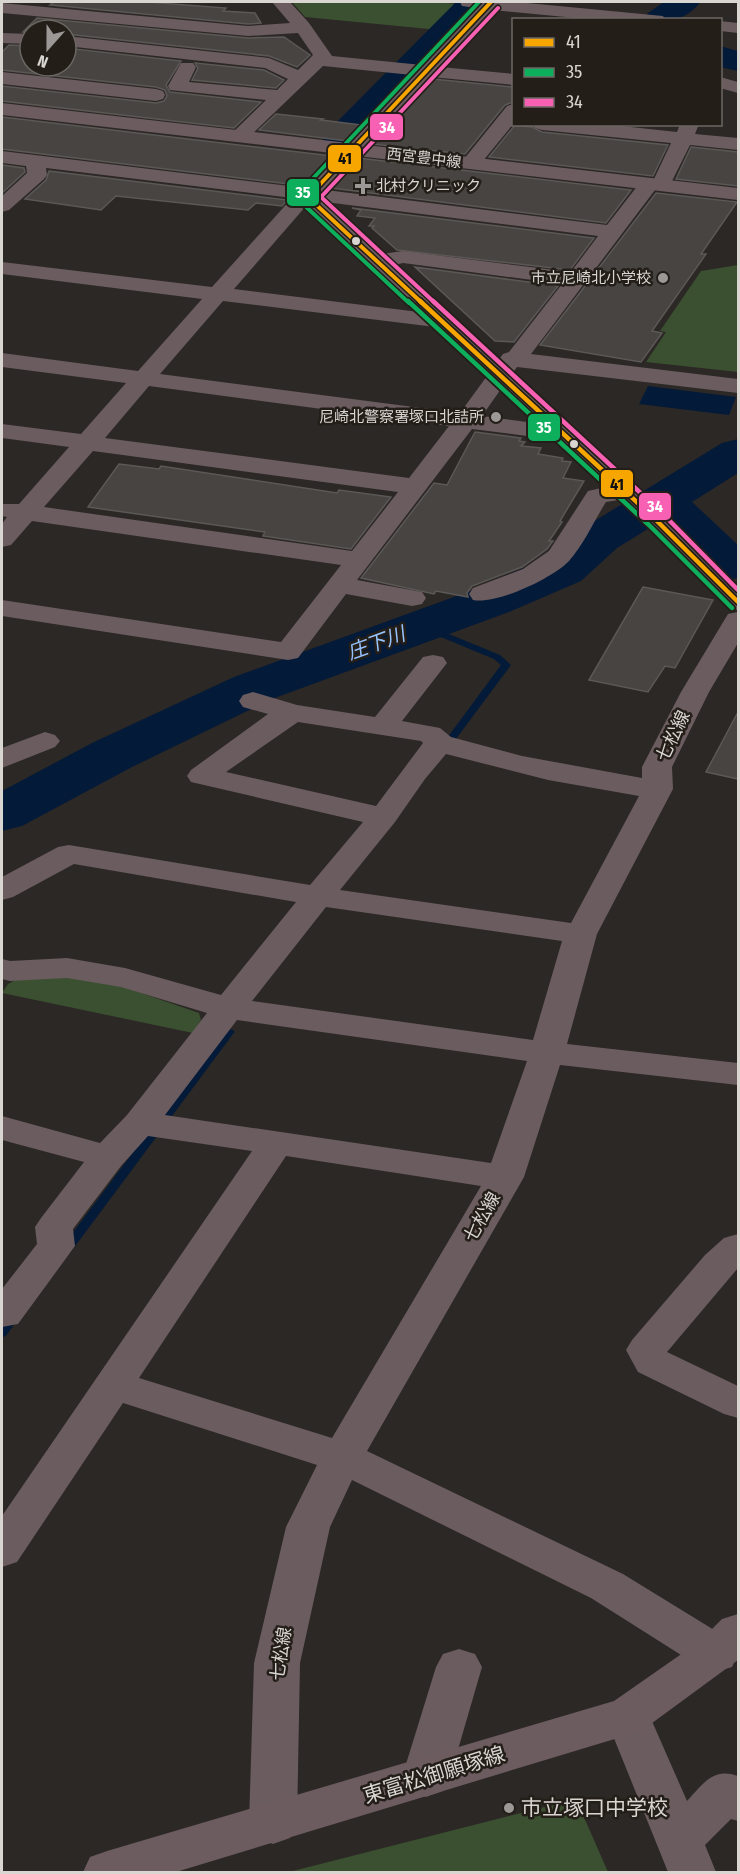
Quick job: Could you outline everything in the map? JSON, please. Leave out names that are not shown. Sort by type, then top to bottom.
[{"type":"main road","name":"西宮豊中線","points":[[2,109],[738,194]]},
{"type":"main road","name":"東富松御願塚線","points":[[107,1872],[628,1716],[727,1643]]},
{"type":"street","points":[[2,8],[10,2]]},
{"type":"street","points":[[239,136],[323,56],[303,27],[280,2]]},
{"type":"street","points":[[2,539],[13,511],[86,443],[299,202],[310,197],[354,150],[416,69],[477,2],[593,11],[644,18]]},
{"type":"street","points":[[2,8],[248,31],[303,27]]},
{"type":"street","points":[[722,26],[738,28]]},
{"type":"street","points":[[2,38],[18,39]]},
{"type":"street","points":[[78,42],[269,63],[287,73],[302,76]]},
{"type":"street","points":[[320,60],[512,80]]},
{"type":"street","points":[[187,67],[177,86],[281,96]]},
{"type":"street","points":[[2,78],[156,95]]},
{"type":"street","points":[[722,83],[738,88]]},
{"type":"street","points":[[471,163],[511,117]]},
{"type":"street","points":[[578,126],[686,132],[738,144]]},
{"type":"street","points":[[2,608],[288,651],[576,279],[655,184],[686,132]]},
{"type":"street","points":[[2,158],[613,232]]},
{"type":"street","points":[[2,206],[37,175],[36,161]]},
{"type":"street","points":[[310,197],[389,259],[440,321],[509,365],[552,424],[654,518],[738,602]]},
{"type":"street","points":[[389,259],[576,279]]},
{"type":"street","points":[[2,268],[440,321]]},
{"type":"street","points":[[2,360],[466,422],[527,429],[552,424]]},
{"type":"street","points":[[509,365],[738,386]]},
{"type":"street","points":[[2,431],[416,487]]},
{"type":"street","points":[[483,594],[532,575],[559,556],[597,496],[627,494]]},
{"type":"street","points":[[13,511],[359,560]]},
{"type":"street","points":[[339,585],[412,598]]},
{"type":"street","name":"七松線","points":[[273,1823],[277,1663],[308,1527],[342,1457],[505,1177],[547,1053],[581,934],[658,789],[657,767],[695,692],[738,620]]},
{"type":"street","points":[[384,725],[433,663]]},
{"type":"street","points":[[254,701],[294,713],[384,725],[430,734],[446,745],[527,766],[623,785],[658,789]]},
{"type":"street","points":[[294,713],[279,720],[202,776],[383,817]]},
{"type":"street","points":[[2,732],[45,741],[2,759]]},
{"type":"street","points":[[2,1315],[56,1246],[54,1227],[108,1157],[140,1123],[228,1008],[383,817],[430,753],[446,745]]},
{"type":"street","points":[[2,890],[69,854],[317,896],[581,934]]},
{"type":"street","points":[[4,974],[67,968],[125,978],[228,1008],[547,1053],[738,1074]]},
{"type":"street","points":[[140,1123],[505,1177]]},
{"type":"street","points":[[2,1128],[108,1157]]},
{"type":"street","points":[[2,1550],[276,1143]]},
{"type":"street","points":[[738,1247],[719,1264],[646,1350],[652,1362],[738,1403]]},
{"type":"street","points":[[114,1385],[342,1457],[727,1643]]},
{"type":"street","points":[[426,1777],[459,1667]]},
{"type":"street","points":[[628,1716],[686,1856]]},
{"type":"street","points":[[686,1856],[726,1792],[738,1801]]},
{"type":"green space","points":[[292,2],[440,2],[463,5],[439,30],[305,17]]},
{"type":"green space","points":[[738,265],[738,372],[646,362],[666,332],[660,331],[701,271]]},
{"type":"green space","points":[[22,976],[64,976],[124,987],[199,1013],[201,1020],[193,1033],[2,993],[8,984]]},
{"type":"green space","points":[[576,1799],[608,1872],[289,1872]]},
{"type":"water","points":[[648,386],[736,397],[729,415],[639,404]]},
{"type":"building","points":[[54,2],[147,2],[226,8],[223,11],[255,13],[261,23],[248,24],[50,5]]},
{"type":"building","points":[[78,22],[248,38],[284,37],[310,55],[297,67],[269,56],[78,35]]},
{"type":"building","points":[[9,45],[18,45],[18,72],[2,70],[2,52]]},
{"type":"building","points":[[78,49],[181,61],[166,85],[170,92],[261,102],[234,128],[2,101],[2,86],[156,103],[164,101],[167,96],[165,90],[74,78],[78,78]]},
{"type":"building","points":[[195,63],[264,70],[284,80],[276,88],[192,80],[198,68]]},
{"type":"building","points":[[433,79],[512,87],[512,102],[505,105],[465,154],[372,144]]},
{"type":"building","points":[[276,114],[362,125],[347,141],[259,130]]},
{"type":"building","points":[[2,117],[333,156],[305,186],[2,149]]},
{"type":"building","points":[[514,126],[532,127],[542,132],[668,145],[653,176],[489,157]]},
{"type":"building","points":[[691,147],[738,152],[738,186],[676,179]]},
{"type":"building","points":[[358,158],[631,190],[606,223],[331,188]]},
{"type":"building","points":[[2,165],[24,168],[25,172],[2,193]]},
{"type":"building","points":[[49,171],[287,200],[282,206],[256,203],[248,210],[116,196],[101,210],[25,199],[46,180]]},
{"type":"building","points":[[656,193],[737,202],[701,254],[706,254],[652,331],[662,333],[641,362],[540,345]]},
{"type":"building","points":[[352,208],[594,238],[570,270],[397,250],[372,228],[374,226],[369,226],[375,218],[357,216],[361,210]]},
{"type":"building","points":[[415,267],[558,286],[514,342],[495,341]]},
{"type":"building","points":[[475,432],[521,438],[519,441],[525,442],[521,446],[541,448],[538,454],[563,458],[562,461],[571,462],[563,478],[584,481],[549,541],[553,541],[547,549],[522,567],[472,586],[467,593],[468,597],[436,591],[434,594],[361,578],[434,483],[447,485]]},
{"type":"building","points":[[119,464],[159,469],[161,466],[337,493],[339,490],[391,497],[351,549],[263,536],[265,532],[88,507]]},
{"type":"building","points":[[643,587],[713,600],[675,668],[665,666],[648,692],[589,680]]},
{"type":"building","points":[[738,712],[738,779],[706,772]]},
{"type":"waterway","points":[[341,139],[473,2]]},
{"type":"waterway","name":"庄下川","points":[[662,18],[684,2]]},
{"type":"waterway","name":"庄下川","points":[[722,57],[738,61]]},
{"type":"waterway","name":"庄下川","points":[[2,814],[112,755],[253,688],[491,601],[563,570],[600,538],[738,453]]},
{"type":"waterway","points":[[663,500],[731,565]]},
{"type":"waterway","points":[[422,626],[497,657],[506,665],[444,749]]},
{"type":"waterway","points":[[66,1250],[229,1032]]},
{"type":"waterway","points":[[2,1333],[14,1316]]},
{"type":"transit line","name":"35","points":[[479,2],[303,189],[302,203],[648,524],[732,608]]},
{"type":"transit line","name":"41","points":[[491,2],[310,195],[310,199],[654,518],[738,602]]},
{"type":"transit line","name":"34","points":[[498,8],[321,197],[660,511],[738,590]]},
{"type":"place","name":"北村クリニック","points":[[363,186]]},
{"type":"place","name":"市立尼崎北小学校","points":[[663,278]]},
{"type":"place","name":"尼崎北警察署塚口北詰所","points":[[496,417]]},
{"type":"place","name":"市立塚口中学校","points":[[509,1808]]}]
